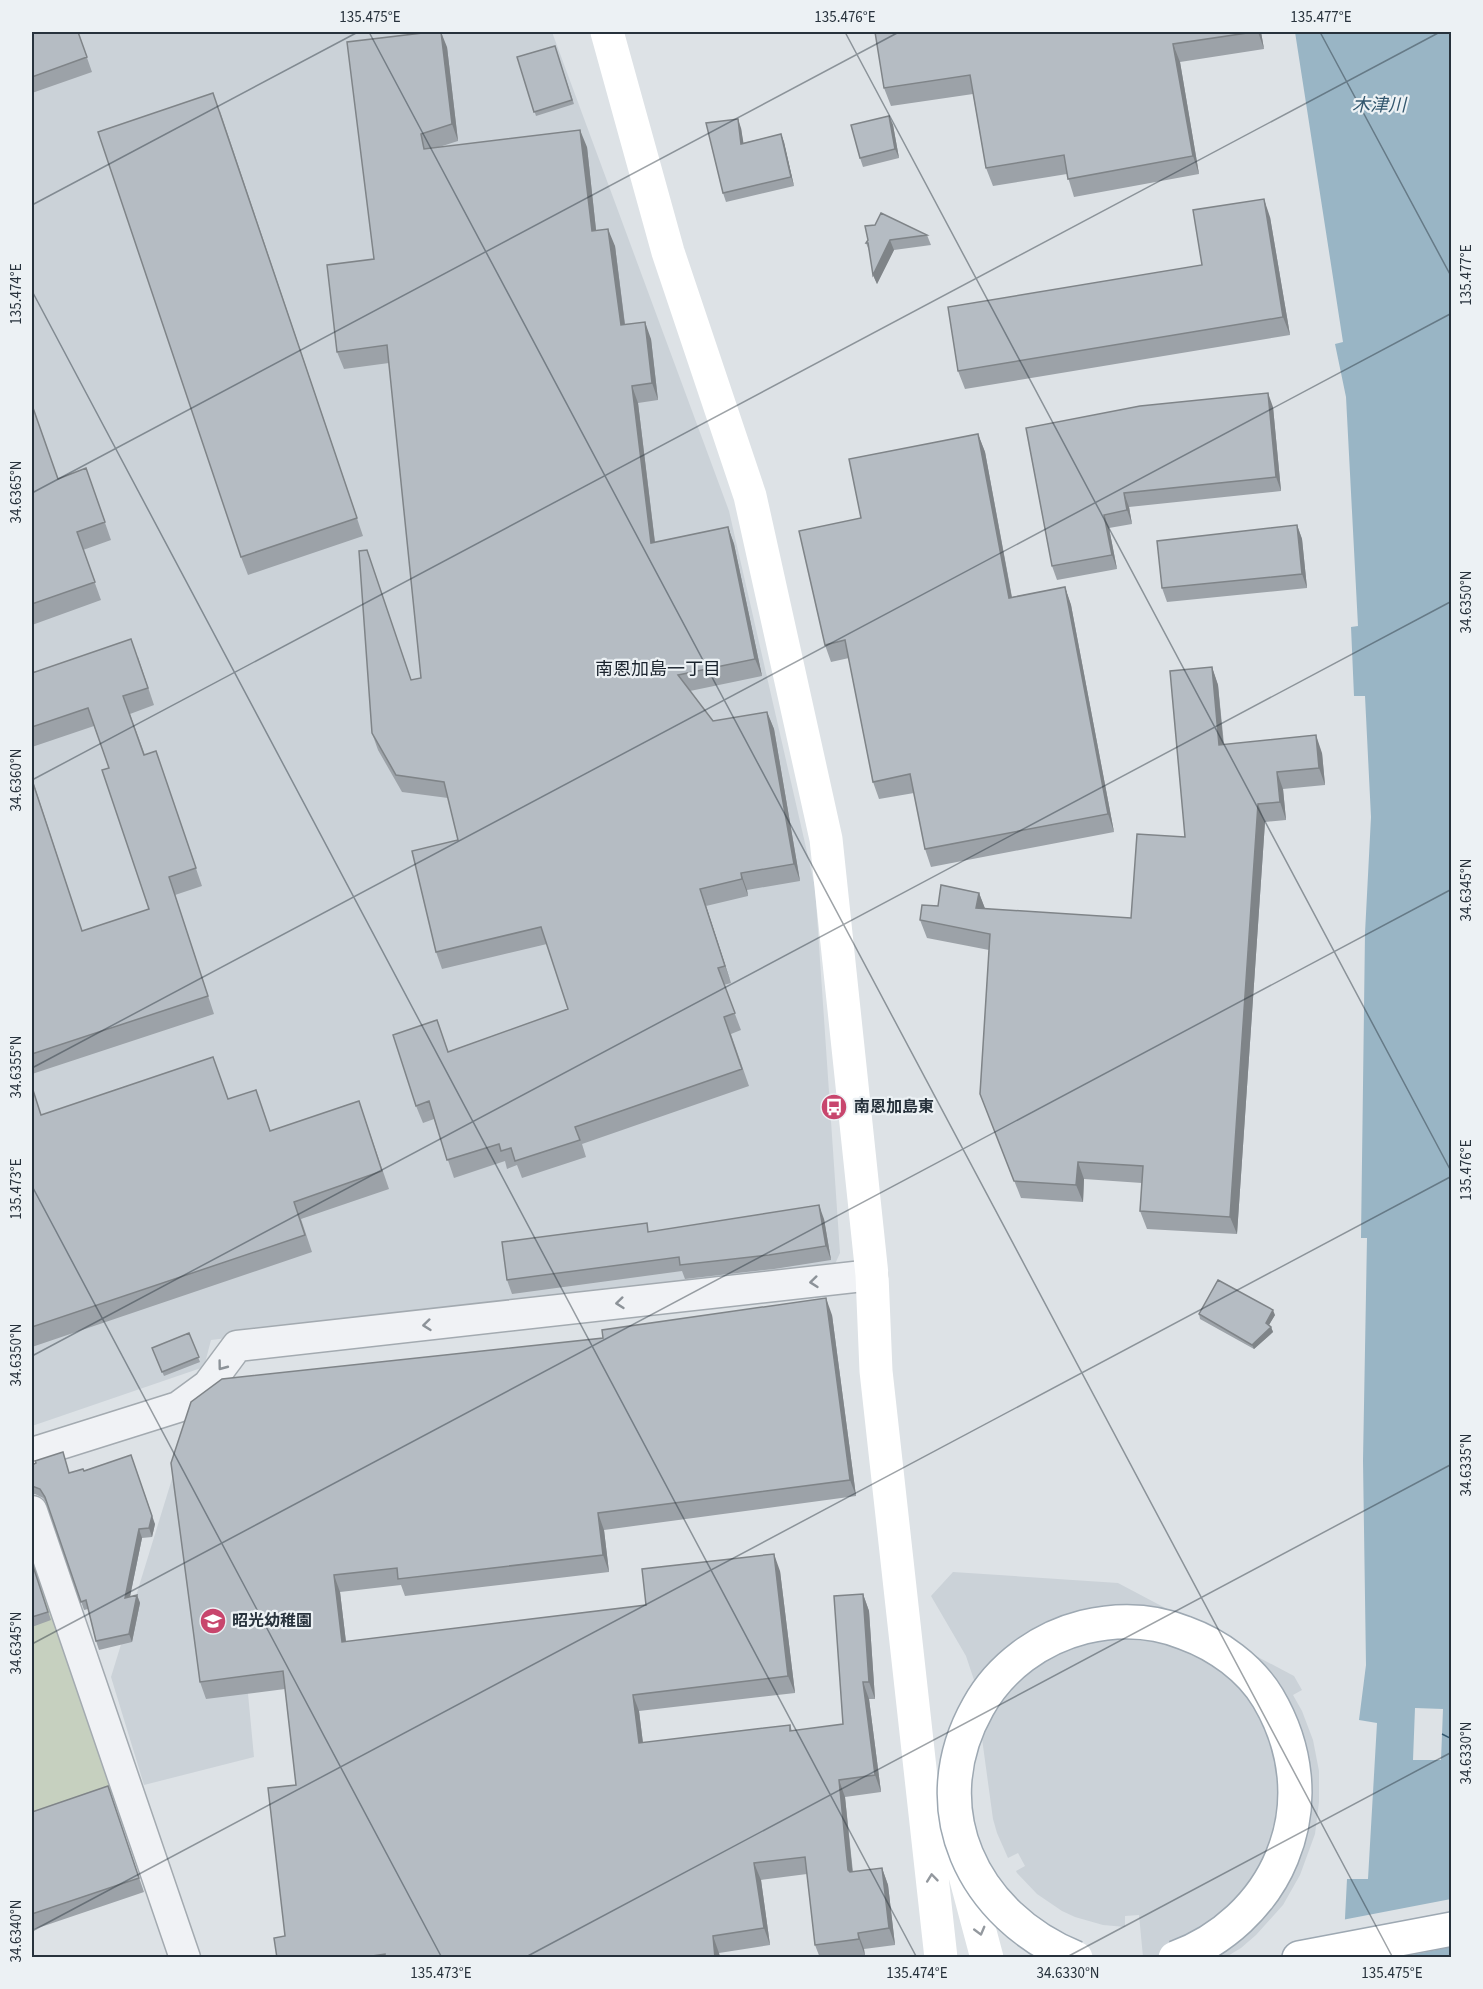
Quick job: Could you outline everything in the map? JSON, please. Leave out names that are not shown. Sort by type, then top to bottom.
[{"type":"street","points":[[607,32],[668,252],[750,496],[826,839],[872,1275],[876,1371],[941,1958]]},
{"type":"street","points":[[32,1453],[178,1407],[208,1385],[237,1346],[872,1275]]},
{"type":"street","points":[[32,1511],[185,1958]]},
{"type":"street","points":[[1076,1958],[1044,1943],[1024,1930],[994,1901],[979,1879],[963,1845],[957,1820],[954,1794],[958,1758],[966,1730],[989,1688],[1024,1655],[1071,1631],[1100,1624],[1140,1622],[1158,1624],[1195,1636],[1225,1654],[1246,1672],[1265,1693],[1281,1722],[1288,1740],[1295,1772],[1293,1826],[1282,1860],[1272,1877],[1252,1906],[1228,1929],[1191,1952],[1176,1958]]},
{"type":"street","points":[[1081,1958],[1038,1938],[1016,1921],[987,1889],[968,1854],[961,1830],[957,1806],[959,1770],[969,1730],[982,1704],[1001,1678],[1026,1657],[1072,1633],[1101,1627],[1139,1625],[1175,1632],[1210,1647],[1223,1655],[1251,1680],[1279,1723],[1293,1772],[1294,1790],[1289,1826],[1279,1859],[1266,1884],[1251,1904],[1227,1926],[1189,1952],[1176,1958]]},
{"type":"street","points":[[909,1672],[987,1958]]},
{"type":"street","points":[[1299,1958],[1452,1929]]},
{"type":"shaded area","points":[[32,32],[552,32],[729,511],[815,887],[840,1253],[835,1264],[211,1340],[204,1367],[32,1426]]},
{"type":"shaded area","points":[[220,1397],[254,1757],[144,1785],[111,1677],[192,1414]]},
{"type":"shaded area","points":[[953,1572],[1118,1583],[1294,1676],[1302,1690],[1293,1695],[1313,1740],[1319,1771],[1319,1802],[1315,1834],[1300,1875],[1283,1905],[1241,1948],[1226,1957],[1143,1957],[1139,1915],[1125,1916],[1125,1927],[1103,1925],[1075,1917],[1037,1894],[1017,1873],[1016,1871],[1025,1866],[1018,1853],[1008,1858],[993,1819],[974,1680],[966,1656],[931,1596]]},
{"type":"green space","points":[[32,1552],[112,1792],[32,1819]]},
{"type":"water","name":"木津川","points":[[1295,32],[1451,32],[1451,1957],[1343,1957],[1347,1879],[1368,1879],[1377,1723],[1359,1720],[1366,1665],[1363,1461],[1367,1238],[1361,1238],[1365,933],[1371,817],[1365,696],[1354,696],[1351,627],[1358,626],[1346,397],[1335,344],[1343,342]]},
{"type":"pier","points":[[1415,1708],[1443,1709],[1441,1760],[1413,1760]]},
{"type":"pier","points":[[1451,1899],[1451,1947],[1396,1958],[1340,1958],[1342,1920]]},
{"type":"building","points":[[32,32],[78,32],[87,57],[32,77]]},
{"type":"building","points":[[441,32],[452,124],[421,134],[424,149],[580,130],[592,231],[608,229],[621,325],[645,322],[652,383],[632,386],[651,543],[728,527],[755,659],[678,675],[713,721],[767,712],[794,864],[741,873],[742,879],[700,889],[725,966],[718,968],[735,1013],[724,1017],[742,1069],[575,1127],[580,1140],[515,1161],[511,1148],[501,1151],[499,1144],[447,1160],[429,1101],[416,1106],[393,1035],[437,1020],[448,1052],[568,1009],[541,927],[436,952],[412,851],[458,840],[444,782],[396,775],[372,733],[359,551],[367,550],[411,680],[421,678],[387,345],[337,352],[327,265],[374,259],[347,42]]},
{"type":"building","points":[[875,32],[1254,32],[1173,44],[1193,156],[1068,179],[1064,155],[986,168],[970,75],[884,88]]},
{"type":"building","points":[[555,46],[572,100],[534,112],[517,57]]},
{"type":"building","points":[[213,93],[357,518],[241,557],[98,132]]},
{"type":"building","points":[[889,116],[895,149],[860,158],[851,125]]},
{"type":"building","points":[[738,119],[741,144],[781,134],[791,177],[723,193],[706,123]]},
{"type":"building","points":[[1264,199],[1283,317],[958,371],[948,307],[1202,265],[1193,210]]},
{"type":"building","points":[[881,213],[927,235],[890,240],[873,275],[865,226],[875,225]]},
{"type":"building","points":[[1268,393],[1276,477],[1124,493],[1127,510],[1104,515],[1112,555],[1052,566],[1026,428],[1140,406]]},
{"type":"building","points":[[32,405],[58,479],[86,468],[105,522],[77,532],[95,582],[32,604]]},
{"type":"building","points":[[978,434],[1009,598],[1065,587],[1108,814],[925,849],[910,774],[873,782],[845,640],[825,645],[799,531],[861,518],[849,459]]},
{"type":"building","points":[[1297,525],[1302,574],[1162,588],[1157,541]]},
{"type":"building","points":[[131,639],[148,688],[123,696],[144,755],[156,751],[196,868],[169,877],[208,996],[32,1054],[32,780],[82,931],[149,909],[102,770],[109,768],[88,708],[32,727],[32,673]]},
{"type":"building","points":[[1212,667],[1219,745],[1316,735],[1319,768],[1277,772],[1280,802],[1258,804],[1230,1217],[1140,1211],[1143,1166],[1078,1162],[1076,1185],[1014,1181],[980,1094],[990,934],[920,920],[922,905],[938,906],[941,885],[979,893],[976,908],[1131,918],[1137,834],[1185,837],[1170,671]]},
{"type":"building","points":[[213,1057],[228,1099],[256,1090],[270,1131],[359,1101],[382,1171],[294,1202],[305,1235],[32,1327],[32,1087],[41,1115]]},
{"type":"building","points":[[819,1205],[826,1246],[680,1265],[679,1257],[507,1280],[502,1242],[647,1223],[648,1232]]},
{"type":"building","points":[[1218,1280],[1273,1310],[1266,1323],[1271,1327],[1252,1345],[1199,1314]]},
{"type":"building","points":[[826,1298],[850,1480],[598,1513],[603,1555],[398,1579],[397,1568],[334,1575],[342,1642],[646,1605],[642,1569],[774,1554],[788,1676],[633,1695],[639,1743],[790,1725],[790,1731],[843,1724],[834,1596],[863,1594],[869,1682],[863,1682],[875,1775],[839,1780],[848,1870],[850,1872],[882,1868],[889,1928],[858,1933],[859,1939],[815,1945],[805,1857],[754,1863],[764,1928],[713,1936],[715,1958],[385,1958],[385,1954],[358,1958],[277,1958],[274,1938],[285,1936],[268,1788],[296,1785],[283,1671],[200,1682],[171,1463],[191,1402],[222,1379],[603,1338],[602,1330]]},
{"type":"building","points":[[189,1333],[199,1357],[162,1372],[152,1348]]},
{"type":"building","points":[[63,1452],[69,1473],[83,1469],[84,1471],[131,1455],[152,1516],[149,1528],[139,1529],[125,1598],[137,1595],[129,1634],[96,1641],[86,1600],[81,1602],[45,1497],[40,1489],[32,1486],[32,1465],[36,1463],[35,1461]]},
{"type":"building","points":[[32,1563],[48,1612],[32,1617]]},
{"type":"building","points":[[108,1786],[139,1878],[32,1914],[32,1812]]},
{"type":"ferry route","points":[[1442,1734],[1452,1739]]},
{"type":"place","name":"南恩加島東","points":[[834,1107]]},
{"type":"place","name":"昭光幼稚園","points":[[213,1621]]},
{"type":"district","name":"南恩加島一丁目","points":[[658,669]]}]
